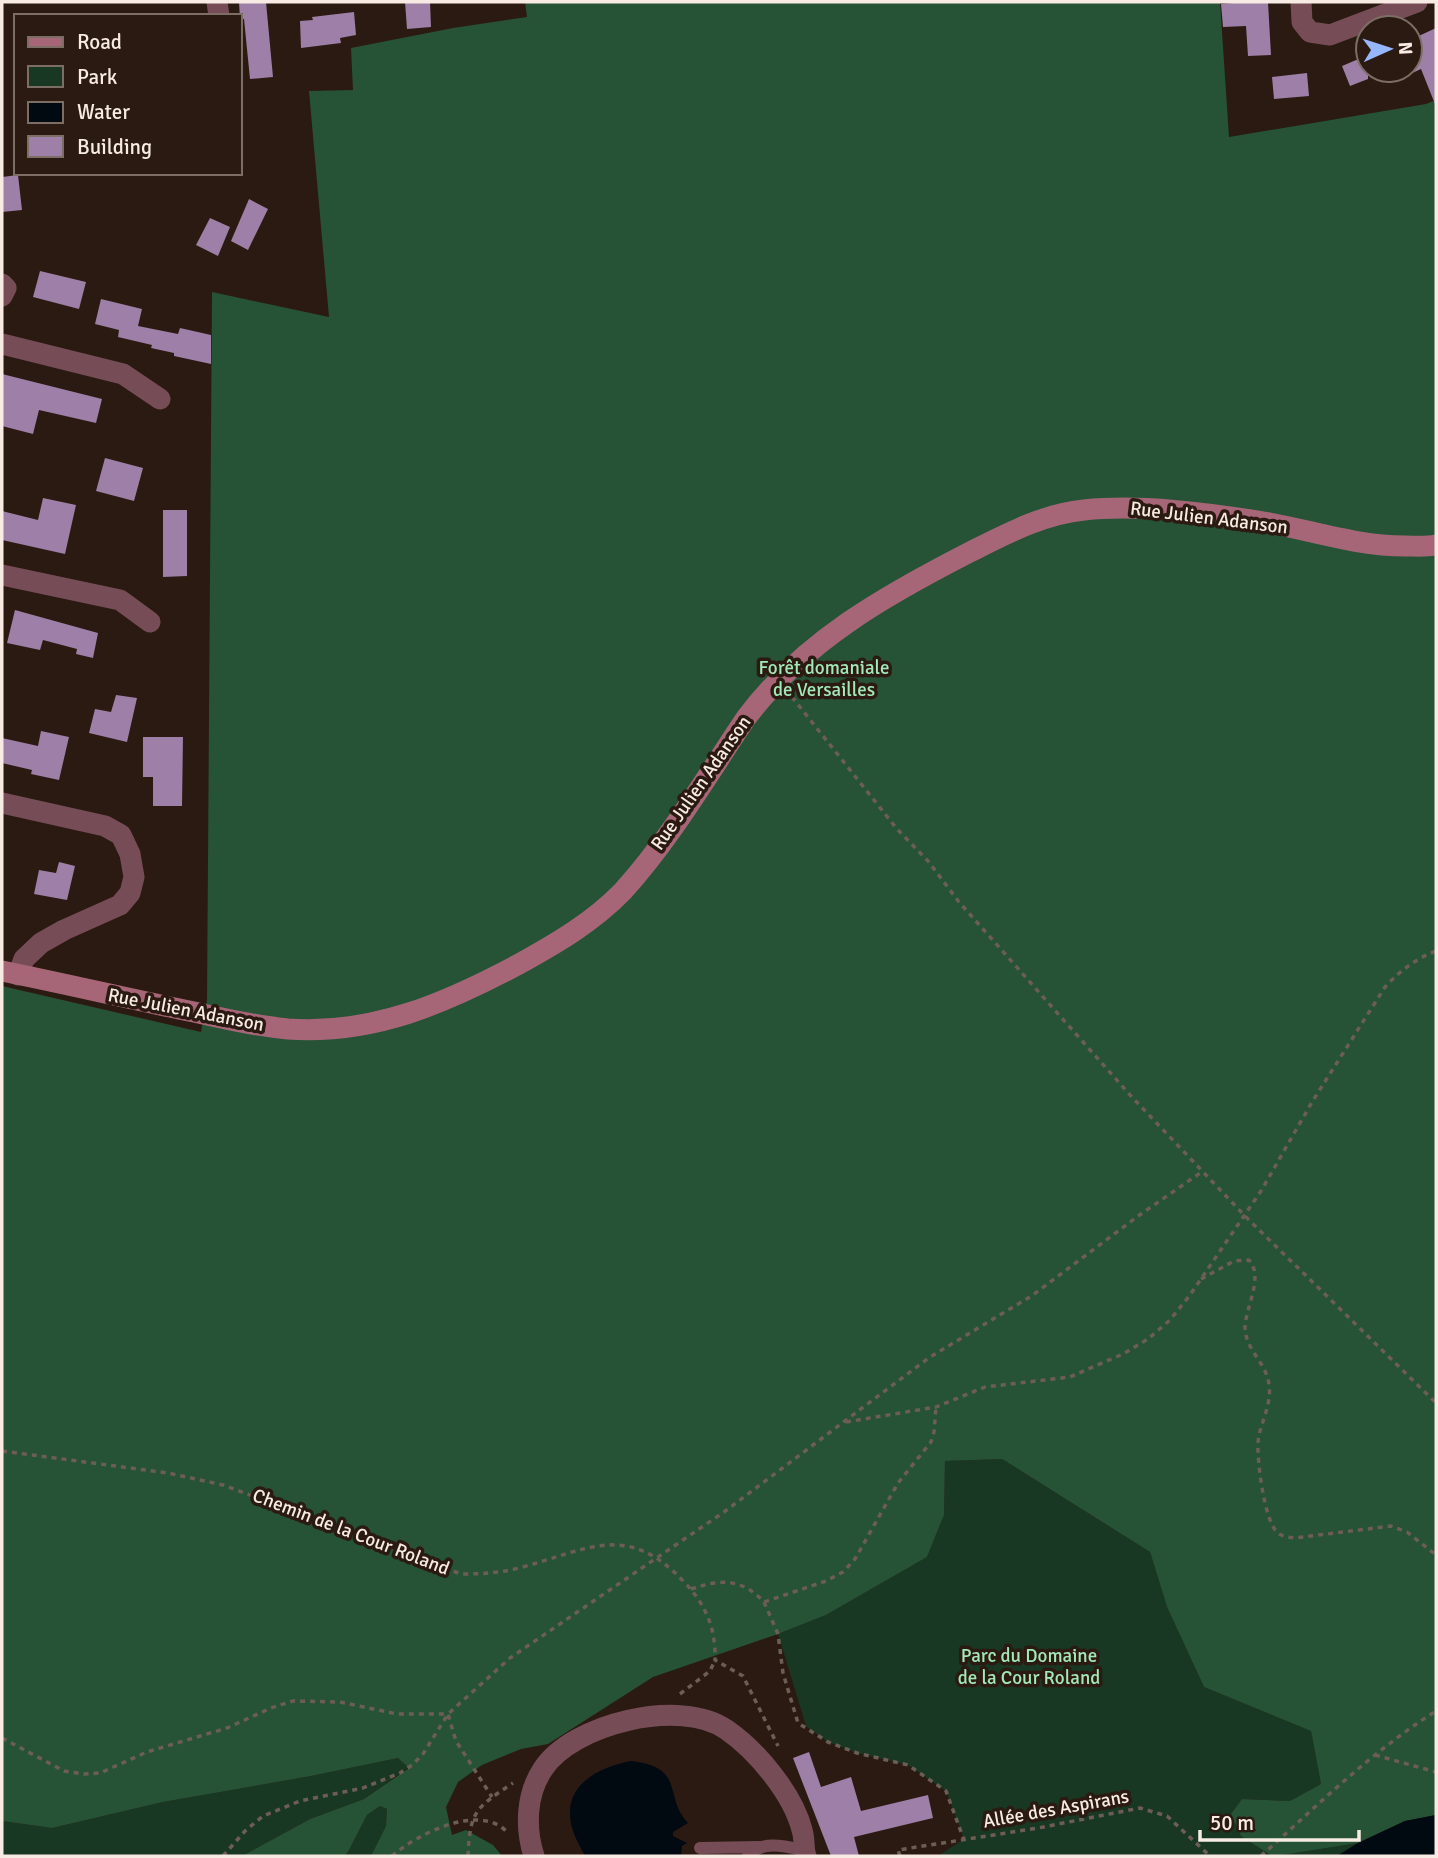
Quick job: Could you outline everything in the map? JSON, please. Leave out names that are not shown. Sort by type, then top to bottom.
[{"type":"main road","name":"Rue Julien Adanson","points":[[10,973],[226,1020],[290,1029],[365,1026],[410,1014],[439,1003],[541,952],[589,922],[606,907],[650,857],[746,718],[778,680],[822,640],[900,589],[1014,530],[1058,515],[1094,509],[1149,509],[1264,522],[1347,541],[1384,546],[1436,545]]},
{"type":"street","points":[[1301,2],[1302,22],[1310,32],[1330,35],[1417,2]]},
{"type":"street","points":[[2,284],[6,288],[2,296]]},
{"type":"street","points":[[2,344],[123,374],[160,399]]},
{"type":"street","points":[[2,575],[120,600],[150,622]]},
{"type":"street","points":[[2,803],[113,830],[121,835],[130,854],[134,877],[131,893],[120,905],[41,943],[10,973]]},
{"type":"street","points":[[534,1856],[528,1829],[534,1788],[543,1769],[559,1751],[584,1737],[650,1715],[677,1714],[701,1718],[724,1728],[768,1769],[793,1808],[803,1848]]},
{"type":"lane","points":[[700,1847],[803,1848]]},
{"type":"lane","points":[[748,1856],[759,1847]]},
{"type":"path","points":[[778,680],[897,829],[1130,1095],[1244,1215],[1436,1403]]},
{"type":"path","points":[[844,1422],[936,1407],[985,1387],[1070,1377],[1097,1367],[1149,1339],[1170,1320],[1201,1280],[1261,1191],[1312,1102],[1385,988],[1400,971],[1436,951]]},
{"type":"path","points":[[223,1856],[245,1831],[272,1812],[300,1801],[363,1788],[400,1773],[423,1754],[447,1714],[510,1658],[724,1512],[930,1357],[1016,1307],[1203,1171]]},
{"type":"path","points":[[1201,1280],[1234,1261],[1249,1260],[1254,1265],[1255,1275],[1245,1329],[1255,1358],[1266,1371],[1269,1385],[1269,1399],[1258,1444],[1258,1463],[1270,1522],[1276,1531],[1283,1536],[1295,1538],[1391,1526],[1407,1532],[1436,1555]]},
{"type":"path","points":[[764,1602],[826,1581],[843,1572],[860,1550],[898,1483],[931,1442],[936,1407]]},
{"type":"path","name":"Chemin de la Cour Roland","points":[[2,1451],[168,1473],[223,1485],[461,1574],[495,1573],[519,1568],[601,1544],[629,1546],[656,1557],[674,1570],[702,1603],[716,1642],[715,1660]]},
{"type":"path","points":[[691,1589],[707,1584],[739,1584],[751,1588],[764,1602],[778,1634],[783,1673],[798,1723],[828,1742],[857,1753],[908,1765],[946,1791],[964,1840]]},
{"type":"path","points":[[680,1695],[700,1681],[710,1671],[715,1660],[743,1676],[783,1757]]},
{"type":"path","points":[[2,1738],[64,1771],[85,1774],[100,1773],[147,1752],[227,1728],[293,1701],[340,1702],[397,1714],[447,1714]]},
{"type":"path","points":[[1261,1856],[1346,1777],[1436,1711]]},
{"type":"path","points":[[447,1714],[456,1741],[492,1797]]},
{"type":"path","points":[[1375,1755],[1436,1772]]},
{"type":"path","name":"Allée des Aspirans","points":[[900,1856],[898,1850],[1038,1828],[1140,1808],[1167,1816],[1210,1856]]},
{"type":"path","points":[[392,1856],[421,1835],[471,1820],[503,1827],[509,1834]]},
{"type":"path","points":[[468,1856],[468,1829],[471,1820]]},
{"type":"green space","name":"Forêt domaniale de Versailles","points":[[525,2],[1220,2],[1229,137],[1426,104],[1436,100],[1436,1815],[1405,1821],[1358,1843],[1276,1856],[1241,1836],[1231,1814],[1242,1799],[1290,1801],[1321,1784],[1311,1731],[1204,1687],[1167,1607],[1150,1552],[1002,1459],[945,1461],[944,1515],[927,1557],[826,1615],[653,1677],[548,1744],[521,1749],[482,1765],[458,1782],[446,1807],[452,1835],[466,1830],[493,1845],[502,1856],[371,1856],[386,1826],[387,1809],[380,1806],[367,1815],[344,1856],[242,1856],[310,1819],[364,1799],[409,1768],[398,1758],[163,1802],[52,1828],[2,1821],[2,986],[201,1032],[207,1000],[212,292],[329,317],[309,91],[353,90],[351,48],[527,17]]},
{"type":"green space","name":"Parc du Domaine de la Cour Roland","points":[[1002,1459],[1150,1552],[1167,1607],[1204,1687],[1311,1731],[1321,1784],[1290,1801],[1242,1799],[1242,1836],[1272,1856],[938,1856],[964,1839],[946,1791],[908,1765],[857,1753],[828,1742],[806,1726],[778,1634],[826,1615],[927,1557],[944,1515],[945,1461]]},
{"type":"green space","points":[[398,1758],[409,1767],[364,1799],[310,1819],[242,1856],[2,1856],[2,1821],[52,1828],[163,1802]]},
{"type":"green space","points":[[380,1806],[387,1809],[386,1826],[371,1856],[344,1856],[367,1815]]},
{"type":"green space","points":[[1358,1843],[1337,1856],[1276,1856]]},
{"type":"water","points":[[631,1761],[660,1769],[667,1776],[676,1803],[688,1823],[673,1832],[673,1836],[687,1843],[682,1846],[681,1856],[585,1856],[574,1834],[570,1816],[571,1803],[576,1792],[583,1782],[593,1775]]},
{"type":"water","points":[[1436,1815],[1436,1856],[1337,1856],[1405,1821]]},
{"type":"building","points":[[239,2],[266,2],[273,77],[250,79],[244,19],[240,14]]},
{"type":"building","points":[[405,2],[430,2],[431,27],[407,29]]},
{"type":"building","points":[[1268,2],[1271,55],[1248,56],[1246,26],[1223,27],[1221,4]]},
{"type":"building","points":[[354,12],[356,35],[340,38],[341,43],[301,48],[300,21]]},
{"type":"building","points":[[1436,28],[1436,104],[1424,76],[1424,34]]},
{"type":"building","points":[[1354,61],[1355,84],[1350,86],[1342,66]]},
{"type":"building","points":[[1307,73],[1309,96],[1274,99],[1272,77]]},
{"type":"building","points":[[18,175],[22,210],[2,212],[2,177]]},
{"type":"building","points":[[249,199],[268,209],[248,250],[231,241]]},
{"type":"building","points":[[210,218],[230,227],[218,256],[196,245]]},
{"type":"building","points":[[40,271],[86,282],[79,309],[33,297]]},
{"type":"building","points":[[101,299],[142,309],[138,326],[178,334],[180,328],[211,335],[211,364],[174,356],[174,353],[151,348],[152,345],[118,337],[119,330],[95,324]]},
{"type":"building","points":[[2,374],[102,399],[96,423],[39,410],[33,434],[2,426]]},
{"type":"building","points":[[105,458],[143,468],[134,501],[96,491]]},
{"type":"building","points":[[43,498],[76,505],[65,554],[2,540],[2,511],[38,520]]},
{"type":"building","points":[[163,510],[187,510],[187,576],[163,577]]},
{"type":"building","points":[[15,610],[98,633],[93,658],[76,654],[77,649],[43,640],[40,650],[7,643]]},
{"type":"building","points":[[116,695],[137,698],[127,742],[89,733],[95,709],[111,712]]},
{"type":"building","points":[[41,731],[69,737],[59,780],[31,774],[32,770],[2,763],[2,738],[38,746]]},
{"type":"building","points":[[143,737],[183,737],[182,806],[153,806],[153,777],[143,777]]},
{"type":"building","points":[[59,862],[75,866],[67,900],[34,894],[39,870],[56,873]]},
{"type":"building","points":[[809,1752],[821,1787],[851,1777],[861,1811],[928,1795],[933,1818],[854,1837],[859,1856],[831,1856],[793,1758]]}]
